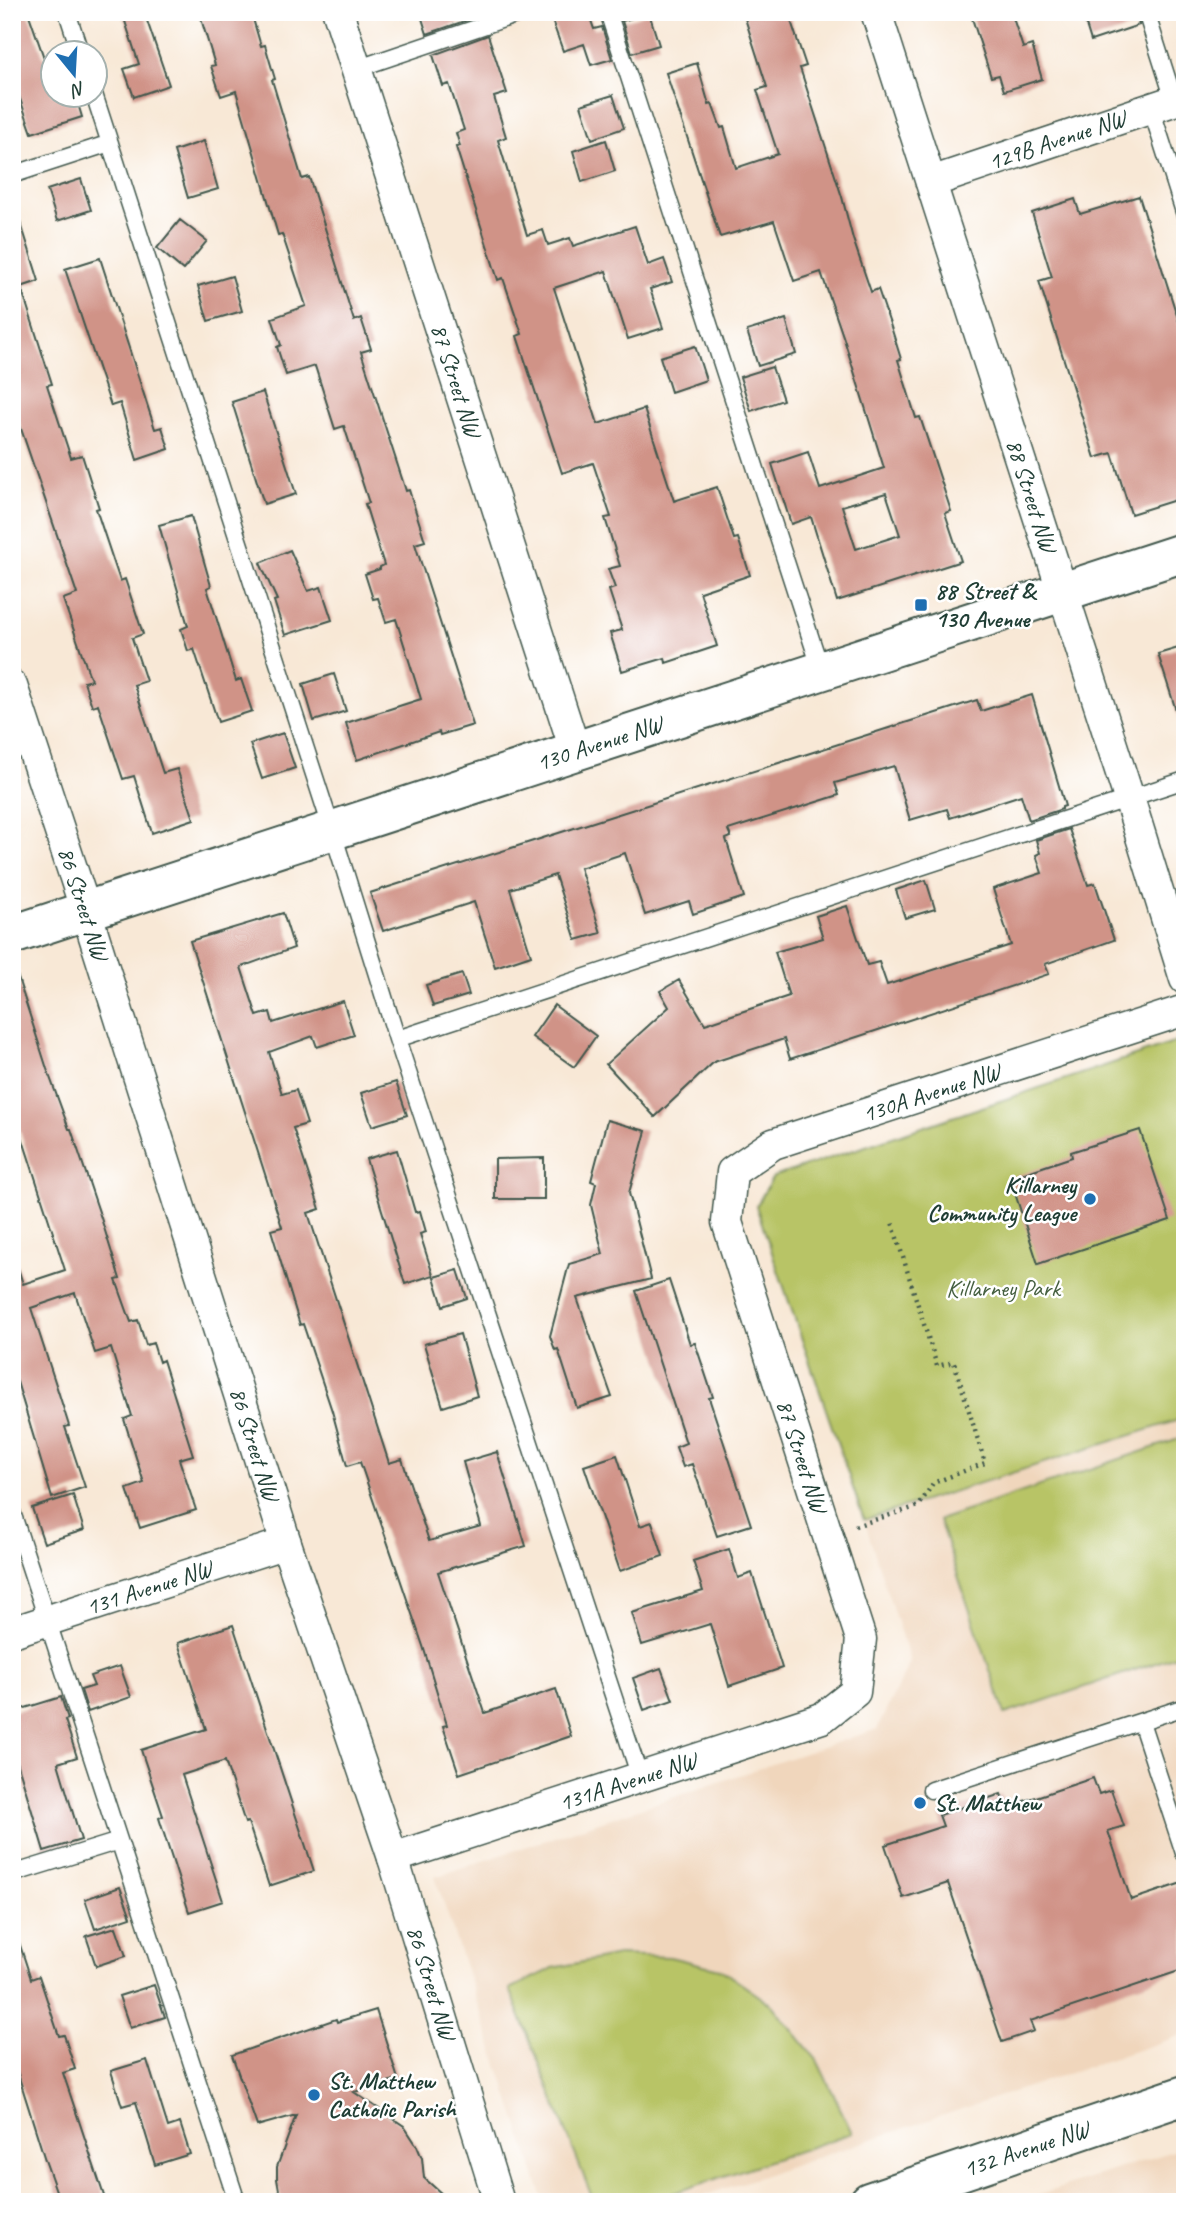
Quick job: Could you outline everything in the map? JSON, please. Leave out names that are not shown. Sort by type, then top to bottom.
[{"type":"street","name":"87 Street NW","points":[[338,12],[575,750]]},
{"type":"street","name":"88 Street NW","points":[[876,12],[1185,979]]},
{"type":"street","name":"129B Avenue NW","points":[[931,181],[1170,102]]},
{"type":"street","name":"130 Avenue NW","points":[[12,935],[1185,552]]},
{"type":"street","name":"86 Street NW","points":[[12,686],[286,1543],[393,1858],[499,2202]]},
{"type":"street","name":"130A Avenue NW","points":[[727,1222],[732,1172],[773,1144],[1185,1010]]},
{"type":"street","name":"87 Street NW","points":[[727,1222],[861,1639],[856,1692]]},
{"type":"street","name":"131 Avenue NW","points":[[12,1632],[286,1543]]},
{"type":"street","name":"131A Avenue NW","points":[[393,1858],[822,1718],[856,1692]]},
{"type":"street","name":"132 Avenue NW","points":[[883,2199],[1185,2095]]},
{"type":"lane","points":[[67,12],[75,38]]},
{"type":"lane","points":[[356,69],[524,12]]},
{"type":"lane","points":[[608,12],[821,670]]},
{"type":"lane","points":[[1146,12],[1170,102],[1185,215]]},
{"type":"lane","points":[[99,108],[397,1039],[640,1777]]},
{"type":"lane","points":[[12,175],[110,143]]},
{"type":"lane","points":[[397,1039],[1185,780]]},
{"type":"lane","points":[[12,1512],[237,2202]]},
{"type":"lane","points":[[931,1790],[1185,1707]]},
{"type":"lane","points":[[1141,1722],[1184,1853]]},
{"type":"lane","points":[[12,1874],[119,1841]]},
{"type":"path","points":[[828,1535],[919,1506],[933,1483],[985,1463],[954,1362],[937,1366],[892,1222]]},
{"type":"shaded area","name":"St. Matthew","points":[[1185,1418],[1185,2034],[685,2202],[544,2202],[435,1877],[877,1729],[910,1662],[864,1520]]},
{"type":"shaded area","points":[[1185,2147],[1185,2202],[1018,2202]]},
{"type":"green space","name":"Killarney Park","points":[[1185,1039],[1185,1418],[864,1520],[756,1206],[773,1177]]},
{"type":"green space","points":[[1185,1437],[1185,1653],[1005,1714],[939,1520]]},
{"type":"green space","points":[[618,1955],[670,1957],[720,1969],[772,2005],[817,2060],[852,2133],[647,2202],[594,2202],[510,1989],[553,1968]]},
{"type":"building","points":[[12,12],[28,12],[38,41],[38,108],[79,108],[82,117],[32,133],[12,76]]},
{"type":"building","points":[[122,12],[144,12],[169,85],[134,97],[124,69],[139,64]]},
{"type":"building","points":[[199,12],[251,12],[261,46],[265,45],[275,79],[272,80],[302,179],[309,177],[354,321],[361,318],[371,349],[361,352],[425,541],[415,544],[473,725],[440,735],[439,732],[357,760],[346,723],[421,699],[396,619],[386,622],[378,598],[373,599],[365,574],[384,565],[365,504],[369,503],[344,426],[335,429],[315,366],[286,375],[277,347],[281,345],[272,318],[306,306],[282,234],[278,235],[236,91],[221,96]]},
{"type":"building","points":[[420,12],[481,12],[482,15],[427,34]]},
{"type":"building","points":[[549,12],[588,12],[594,29],[602,27],[612,59],[591,65],[584,44],[563,51]]},
{"type":"building","points":[[743,12],[788,12],[806,66],[800,68],[853,239],[871,292],[878,289],[892,330],[901,359],[898,360],[916,418],[920,417],[951,511],[945,513],[961,561],[837,601],[811,517],[791,524],[772,464],[808,452],[820,489],[884,468],[844,339],[821,272],[794,281],[774,221],[720,237],[666,73],[697,63],[709,105],[712,104],[721,128],[724,127],[736,168],[778,154],[757,90],[767,87]],"holes":[[[886,493],[900,535],[856,549],[842,506]]]},
{"type":"building","points":[[970,12],[1011,12],[1023,48],[1032,45],[1042,79],[1004,91],[999,75],[991,77]]},
{"type":"building","points":[[1082,12],[1136,12],[1139,25],[1091,41]]},
{"type":"building","points":[[649,13],[659,45],[632,53],[622,21]]},
{"type":"building","points":[[488,35],[507,93],[494,97],[506,137],[498,140],[527,235],[543,230],[548,245],[570,238],[573,246],[635,226],[648,265],[664,259],[672,282],[650,289],[663,328],[628,339],[606,271],[554,288],[598,424],[644,409],[674,501],[717,487],[734,539],[738,538],[750,575],[700,592],[717,646],[666,663],[665,658],[622,671],[610,633],[622,630],[609,590],[615,588],[608,569],[620,566],[605,518],[611,517],[593,463],[562,473],[517,336],[522,334],[503,278],[498,280],[456,147],[460,146],[456,133],[464,130],[449,84],[443,86],[433,55]]},
{"type":"building","points":[[613,95],[624,128],[592,139],[581,105]]},
{"type":"building","points":[[606,140],[615,171],[582,182],[573,151]]},
{"type":"building","points":[[204,141],[218,189],[188,198],[174,151]]},
{"type":"building","points":[[81,179],[91,210],[57,221],[47,190]]},
{"type":"building","points":[[1139,196],[1185,341],[1185,497],[1131,514],[1112,453],[1095,458],[1039,281],[1052,277],[1032,213],[1075,199],[1080,214]]},
{"type":"building","points":[[18,214],[39,281],[21,287],[52,384],[47,385],[71,458],[82,455],[99,508],[96,509],[120,581],[125,579],[143,634],[132,638],[146,681],[134,685],[163,773],[177,769],[194,819],[152,833],[134,776],[123,779],[98,704],[92,706],[84,682],[91,680],[63,599],[77,594],[12,402],[12,215]]},
{"type":"building","points":[[180,220],[207,241],[183,270],[157,248]]},
{"type":"building","points":[[100,258],[155,429],[162,427],[169,449],[137,460],[120,403],[111,406],[65,269]]},
{"type":"building","points":[[232,276],[242,311],[208,321],[198,286]]},
{"type":"building","points":[[786,319],[796,354],[758,366],[747,331]]},
{"type":"building","points":[[695,346],[706,380],[671,392],[660,357]]},
{"type":"building","points":[[772,367],[783,400],[751,411],[740,377]]},
{"type":"building","points":[[263,392],[296,494],[264,504],[232,402]]},
{"type":"building","points":[[191,516],[211,586],[207,588],[236,681],[241,679],[252,711],[218,722],[194,649],[188,651],[181,629],[188,626],[159,525]]},
{"type":"building","points":[[290,550],[308,591],[321,587],[332,620],[285,635],[274,601],[277,600],[260,563]]},
{"type":"building","points":[[1185,646],[1185,722],[1180,723],[1158,654]]},
{"type":"building","points":[[334,674],[346,711],[314,721],[303,684]]},
{"type":"building","points":[[1032,695],[1065,806],[1029,820],[1021,795],[950,818],[947,809],[910,820],[894,766],[835,783],[839,795],[728,830],[731,837],[726,839],[744,897],[693,914],[689,901],[645,915],[625,853],[580,868],[601,933],[576,940],[555,875],[510,889],[531,955],[495,967],[474,902],[383,931],[370,893],[977,700],[981,711]]},
{"type":"building","points":[[283,733],[295,768],[262,779],[250,744]]},
{"type":"building","points":[[1069,829],[1088,885],[1095,883],[1114,940],[1045,964],[1049,974],[790,1059],[784,1039],[714,1062],[655,1117],[606,1064],[669,1007],[660,991],[679,980],[705,1024],[789,996],[775,952],[823,938],[816,916],[847,906],[867,965],[879,962],[887,985],[1011,945],[993,889],[1042,873],[1036,855],[1040,853],[1036,840]]},
{"type":"building","points":[[926,880],[935,909],[905,918],[896,890]]},
{"type":"building","points":[[283,913],[294,948],[241,967],[257,1016],[270,1012],[273,1023],[343,1001],[354,1035],[317,1047],[313,1036],[269,1052],[282,1094],[296,1090],[307,1124],[293,1128],[320,1209],[308,1213],[389,1463],[402,1459],[429,1541],[481,1526],[463,1462],[497,1452],[526,1546],[438,1572],[485,1713],[556,1689],[571,1736],[459,1774],[443,1726],[447,1725],[423,1646],[360,1462],[347,1466],[303,1324],[300,1325],[271,1230],[282,1227],[190,941]]},
{"type":"building","points":[[462,974],[469,995],[433,1006],[426,985]]},
{"type":"building","points":[[17,975],[47,1069],[71,1129],[101,1218],[120,1279],[116,1280],[131,1322],[138,1320],[146,1345],[153,1343],[159,1362],[163,1360],[193,1455],[179,1459],[196,1510],[140,1528],[127,1489],[144,1483],[124,1419],[132,1416],[111,1348],[95,1353],[75,1293],[31,1308],[69,1426],[65,1427],[85,1487],[52,1498],[12,1365],[12,1266],[17,1265],[23,1284],[65,1270],[12,1106],[12,976]]},
{"type":"building","points":[[554,1005],[596,1036],[574,1067],[532,1037]]},
{"type":"building","points":[[396,1082],[407,1115],[372,1126],[361,1093]]},
{"type":"building","points":[[607,1120],[646,1131],[629,1193],[651,1279],[577,1298],[612,1397],[577,1408],[558,1349],[555,1350],[550,1336],[569,1264],[603,1254],[591,1205],[596,1183],[591,1181]]},
{"type":"building","name":"Killarney Community League","points":[[1140,1130],[1170,1220],[1038,1264],[1010,1178],[1072,1157],[1071,1152]]},
{"type":"building","points":[[397,1150],[415,1212],[420,1211],[426,1232],[420,1234],[433,1275],[405,1284],[366,1159]]},
{"type":"building","points":[[544,1158],[544,1199],[495,1199],[495,1159]]},
{"type":"building","points":[[458,1270],[467,1298],[443,1306],[434,1277]]},
{"type":"building","points":[[669,1280],[690,1344],[695,1343],[713,1397],[709,1398],[751,1525],[717,1536],[692,1464],[683,1467],[676,1447],[686,1443],[636,1291]]},
{"type":"building","points":[[460,1334],[477,1396],[443,1407],[424,1344]]},
{"type":"building","points":[[617,1455],[640,1526],[652,1522],[663,1556],[620,1571],[584,1466]]},
{"type":"building","points":[[73,1495],[84,1530],[44,1543],[32,1508]]},
{"type":"building","points":[[729,1549],[738,1578],[752,1573],[782,1668],[729,1686],[710,1624],[642,1645],[632,1613],[703,1591],[693,1561]]},
{"type":"building","points":[[233,1625],[314,1871],[269,1886],[225,1761],[182,1775],[223,1901],[189,1912],[159,1818],[163,1816],[141,1750],[206,1729],[178,1643]]},
{"type":"building","points":[[120,1666],[131,1697],[88,1712],[81,1690],[94,1686],[90,1676]]},
{"type":"building","points":[[661,1668],[673,1700],[644,1710],[633,1678]]},
{"type":"building","points":[[61,1697],[77,1757],[58,1763],[81,1840],[44,1851],[12,1745],[12,1712]]},
{"type":"building","points":[[1093,1778],[1099,1794],[1111,1790],[1124,1826],[1108,1831],[1131,1900],[1185,1882],[1185,1969],[1030,2021],[1034,2031],[1002,2042],[948,1883],[903,1898],[885,1845],[943,1826],[939,1815],[1001,1794],[1006,1807]]},
{"type":"building","points":[[120,1887],[131,1917],[95,1929],[85,1899]]},
{"type":"building","points":[[116,1927],[126,1956],[96,1966],[86,1936]]},
{"type":"building","points":[[17,1936],[31,1979],[39,1976],[59,2036],[64,2035],[75,2069],[63,2073],[106,2202],[60,2202],[45,2160],[12,2055],[12,1937]]},
{"type":"building","points":[[154,1985],[165,2017],[130,2028],[119,1996]]},
{"type":"building","name":"St. Matthew Catholic Parish","points":[[376,2010],[398,2079],[354,2092],[404,2126],[422,2158],[424,2178],[451,2202],[281,2202],[277,2167],[296,2115],[257,2126],[232,2055],[336,2019],[337,2022]]},
{"type":"building","points":[[147,2060],[168,2127],[180,2123],[190,2154],[155,2165],[136,2102],[122,2106],[111,2071]]},
{"type":"place","name":"88 Street & 130 Avenue","points":[[921,605]]},
{"type":"place","name":"Killarney Community League","points":[[1090,1199]]},
{"type":"place","name":"St. Matthew","points":[[920,1803]]},
{"type":"place","name":"St. Matthew Catholic Parish","points":[[314,2095]]}]
